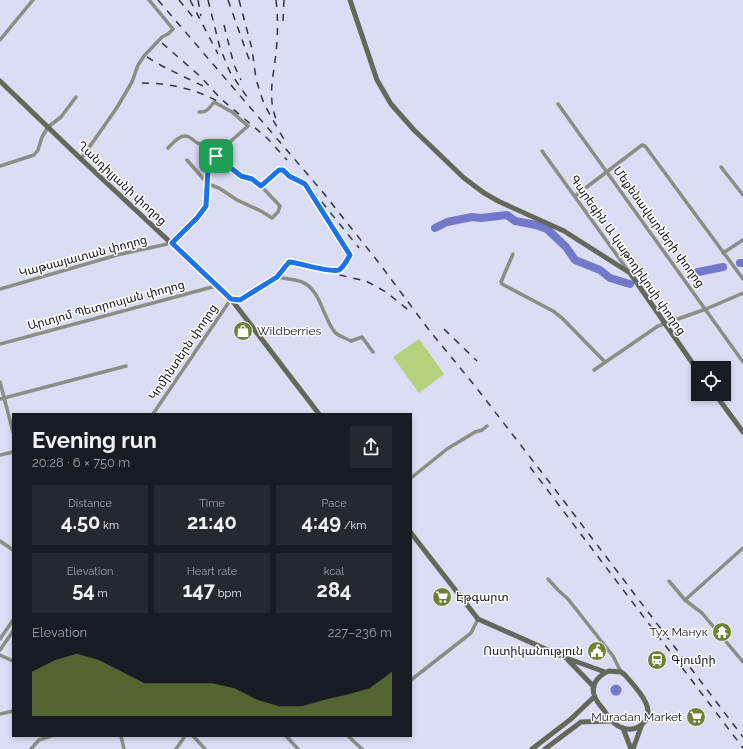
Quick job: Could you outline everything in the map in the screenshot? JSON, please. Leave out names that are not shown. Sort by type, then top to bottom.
[{"type":"main road","points":[[350,0],[372,67],[384,94],[414,130],[444,160],[484,193],[500,202],[564,231],[630,273]]},
{"type":"main road","name":"Ղանդիլյանի փողոց","points":[[0,81],[48,128],[231,299],[318,413]]},
{"type":"main road","name":"Գարեգին Ա կաթողիկոսի փողոց","points":[[630,273],[691,361]]},
{"type":"main road","points":[[720,401],[743,432]]},
{"type":"main road","points":[[412,534],[478,619],[566,658],[606,672]]},
{"type":"main road","points":[[566,658],[594,687]]},
{"type":"main road","points":[[612,670],[621,672],[646,702],[648,708],[647,718],[635,729],[623,728],[611,721],[594,697],[594,687],[597,679],[606,672],[612,670]]},
{"type":"main road","points":[[532,749],[571,720],[594,697]]},
{"type":"main road","points":[[545,749],[581,722],[611,721]]},
{"type":"main road","points":[[632,749],[642,724]]},
{"type":"main road","points":[[623,728],[632,749]]},
{"type":"street","points":[[0,40],[33,0]]},
{"type":"street","points":[[81,159],[116,109],[132,82],[138,65],[144,56],[173,28],[150,0]]},
{"type":"street","points":[[0,166],[34,155],[48,128],[61,117],[76,97]]},
{"type":"street","points":[[172,243],[197,218],[206,206],[208,169],[211,161],[248,126],[232,112],[214,102],[207,110],[199,112]]},
{"type":"street","name":"Մեքենավարների փողոց","points":[[558,104],[743,362]]},
{"type":"street","points":[[168,148],[183,136],[189,137],[200,144],[215,148],[216,156],[241,176],[252,179],[261,186],[280,206],[278,212],[272,218],[237,200],[219,188],[208,184],[187,160]]},
{"type":"street","points":[[575,196],[642,145],[645,146],[743,279]]},
{"type":"street","name":"Գարեգին Ա կաթողիկոսի փողոց","points":[[542,151],[630,273]]},
{"type":"street","points":[[722,166],[743,195]]},
{"type":"street","name":"Կոմինտերն փողոց","points":[[154,413],[231,299],[240,300],[277,277],[289,262],[334,271],[340,269],[350,255],[305,184],[289,176],[283,170],[279,170],[261,186]]},
{"type":"street","points":[[723,253],[743,240]]},
{"type":"street","name":"Կաթսայատան փողոց","points":[[0,289],[117,255],[172,243]]},
{"type":"street","points":[[513,254],[501,283],[553,311],[562,318],[605,362]]},
{"type":"street","points":[[277,277],[302,282],[313,290],[335,333],[351,340],[362,337],[373,352]]},
{"type":"street","name":"Արտյոմ Պետրոսյան փողոց","points":[[0,344],[216,286]]},
{"type":"street","points":[[594,370],[658,326],[666,325],[743,293]]},
{"type":"street","points":[[0,399],[126,366]]},
{"type":"street","points":[[0,382],[12,428]]},
{"type":"street","points":[[412,477],[447,450],[487,426]]},
{"type":"street","points":[[0,455],[12,452]]},
{"type":"street","points":[[0,541],[12,549]]},
{"type":"street","points":[[685,600],[743,548]]},
{"type":"street","points":[[548,579],[568,599],[613,656],[621,672]]},
{"type":"street","points":[[669,581],[685,600],[702,613],[743,662]]},
{"type":"street","points":[[412,679],[471,633],[478,619]]},
{"type":"street","points":[[0,639],[12,621]]},
{"type":"street","points":[[0,650],[12,632]]},
{"type":"street","points":[[0,655],[12,661]]},
{"type":"street","points":[[0,714],[12,711]]},
{"type":"street","points":[[31,749],[39,740],[48,737]]},
{"type":"street","points":[[121,737],[124,749]]},
{"type":"street","points":[[176,749],[184,737]]},
{"type":"street","points":[[195,737],[204,749]]},
{"type":"street","points":[[287,737],[298,749]]},
{"type":"street","points":[[349,737],[362,749]]},
{"type":"green space","points":[[419,339],[444,374],[419,393],[393,357]]},
{"type":"water","points":[[616,684],[620,686],[622,690],[620,694],[616,696],[612,694],[610,690],[612,686]]},
{"type":"waterway","points":[[435,228],[447,222],[472,217],[481,218],[507,215],[515,221],[536,225],[547,229],[566,247],[575,260],[600,270],[610,278],[630,284]]},
{"type":"waterway","points":[[698,272],[723,267]]},
{"type":"railway","points":[[158,0],[321,190],[379,263],[429,330],[475,386],[557,492],[743,737]]},
{"type":"railway","points":[[179,0],[197,22]]},
{"type":"railway","points":[[190,0],[218,54]]},
{"type":"railway","points":[[198,0],[201,16]]},
{"type":"railway","points":[[208,0],[220,48],[230,72],[247,97]]},
{"type":"railway","points":[[228,0],[250,62]]},
{"type":"railway","points":[[239,0],[252,49],[256,79],[260,92],[264,104],[286,143]]},
{"type":"railway","points":[[276,0],[277,39],[272,86],[272,102],[276,119]]},
{"type":"railway","points":[[283,21],[284,0]]},
{"type":"railway","points":[[224,25],[234,65],[241,80]]},
{"type":"railway","points":[[162,43],[201,77],[220,98],[267,138],[287,160]]},
{"type":"railway","points":[[147,57],[209,89]]},
{"type":"railway","points":[[142,83],[163,84],[183,88],[202,94],[221,103]]},
{"type":"railway","points":[[304,180],[359,248]]},
{"type":"railway","points":[[326,272],[366,281],[386,292],[412,313]]},
{"type":"railway","points":[[444,329],[477,361]]},
{"type":"railway","points":[[530,467],[743,748]]},
{"type":"place","name":"Wildberries","points":[[243,331]]},
{"type":"place","name":"Էթգարտ","points":[[442,597]]},
{"type":"place","name":"Тух Манук","points":[[722,632]]},
{"type":"place","name":"Ոստիկանություն","points":[[597,651]]},
{"type":"place","name":"Գյումրի","points":[[657,660]]},
{"type":"place","name":"Muradan Market","points":[[696,717]]},
{"type":"route","points":[[216,156],[233,171],[241,176],[252,179],[261,186],[279,170],[283,170],[289,176],[305,184],[350,255],[340,269],[334,271],[289,262],[277,277],[240,300],[231,299],[172,243],[197,218],[206,206],[208,169],[211,161],[216,156]]}]
